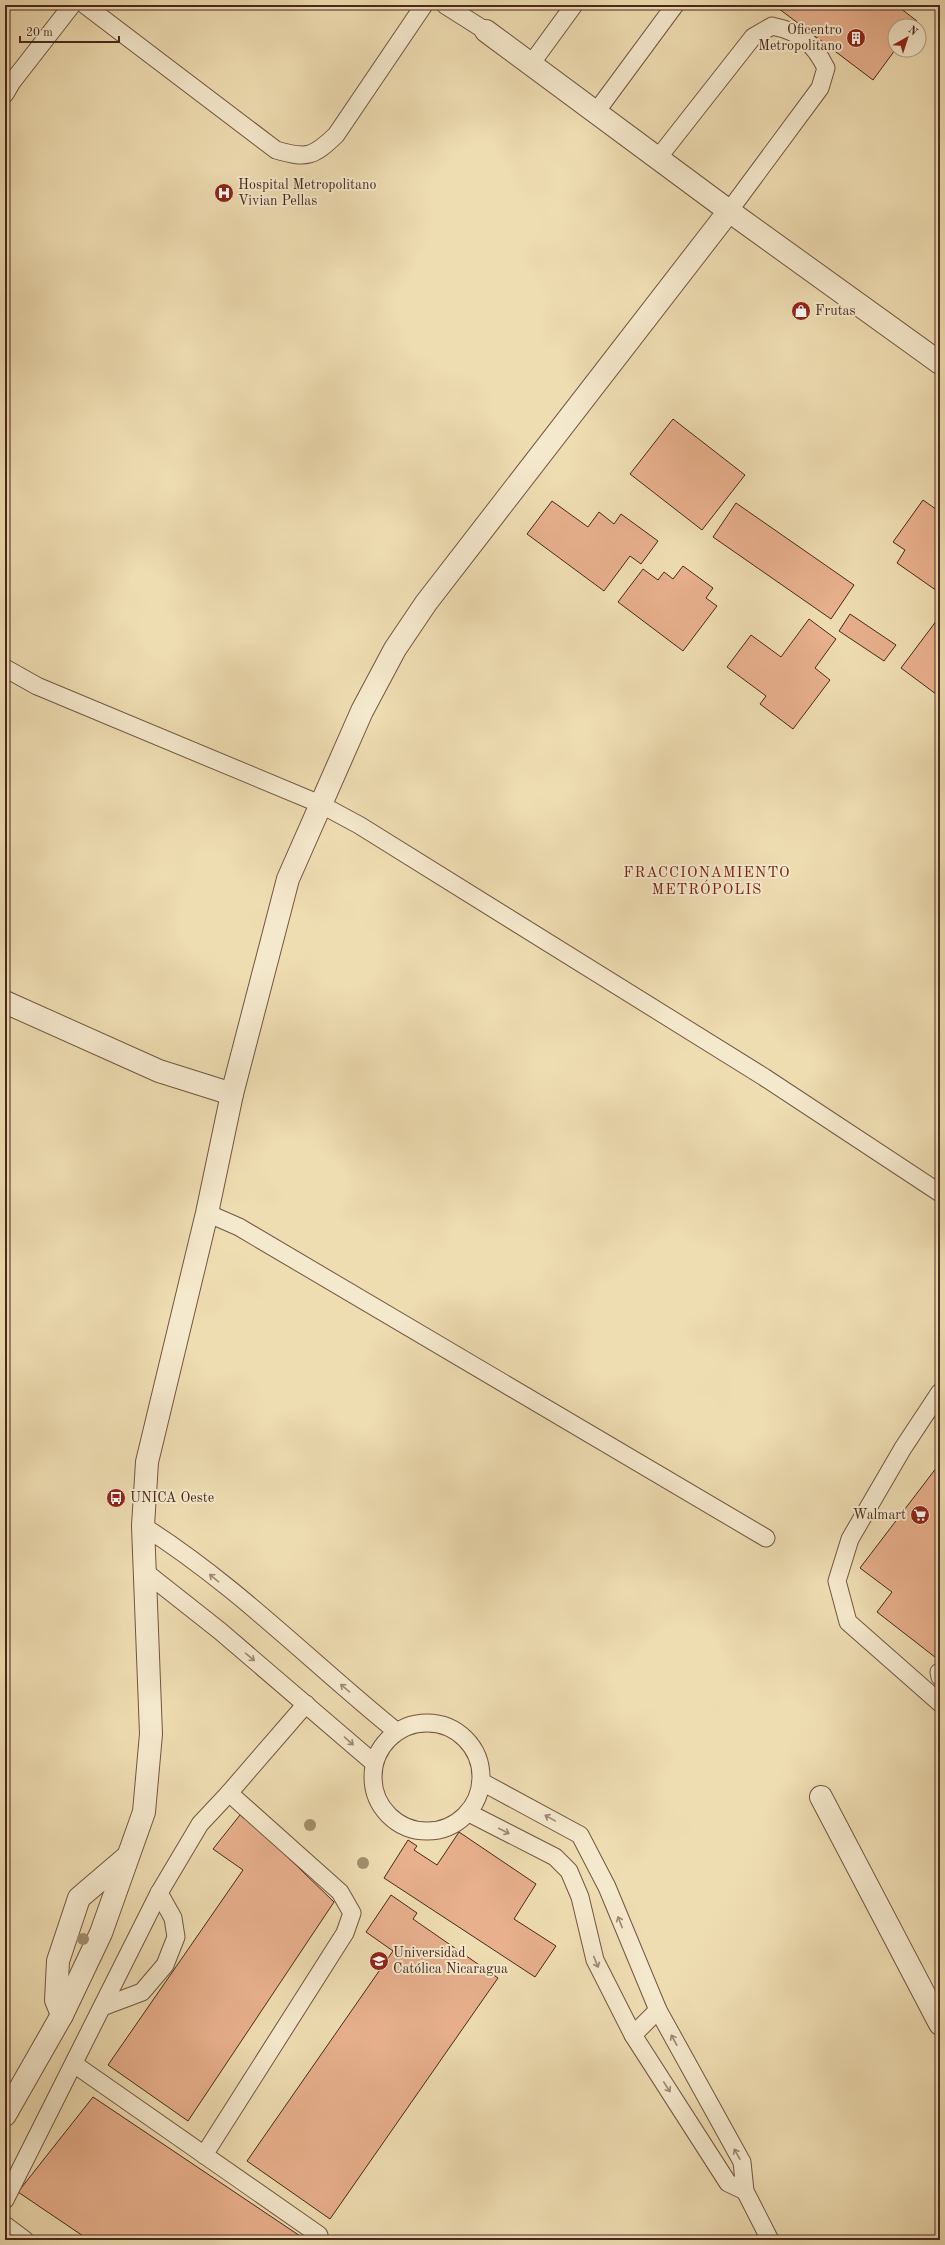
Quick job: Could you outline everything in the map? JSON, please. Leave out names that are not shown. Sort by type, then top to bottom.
[{"type":"street","points":[[486,31],[729,211],[940,363]]},
{"type":"street","points":[[5,2115],[62,2015],[101,1933],[144,1812],[151,1734],[143,1526],[147,1462],[207,1213],[232,1094],[288,879],[320,804],[369,697],[394,649],[426,603],[729,211]]},
{"type":"street","points":[[5,1002],[159,1071],[232,1094]]},
{"type":"street","points":[[821,1797],[940,2024]]},
{"type":"street","points":[[62,2015],[56,2000],[58,1961],[79,1898],[128,1856]]},
{"type":"lane","points":[[7,84],[72,5]]},
{"type":"lane","points":[[85,5],[276,150],[298,156],[319,152],[336,135],[424,5]]},
{"type":"lane","points":[[445,5],[486,31]]},
{"type":"lane","points":[[531,64],[574,5]]},
{"type":"lane","points":[[596,112],[675,5]]},
{"type":"lane","points":[[658,158],[753,37],[772,26],[791,30],[817,50],[826,68],[820,88],[729,211]]},
{"type":"lane","points":[[5,668],[37,686],[320,804],[358,825],[764,1077],[940,1193]]},
{"type":"lane","points":[[207,1213],[246,1232],[766,1538]]},
{"type":"lane","points":[[940,1392],[903,1448],[850,1539],[837,1581],[848,1622],[940,1704]]},
{"type":"lane","points":[[143,1526],[170,1543],[244,1602],[396,1731]]},
{"type":"lane","points":[[144,1571],[306,1704],[374,1763]]},
{"type":"lane","points":[[5,2200],[159,1893],[200,1824],[229,1793],[306,1704]]},
{"type":"lane","points":[[415,1722],[438,1724],[458,1731],[473,1746],[481,1764],[482,1782],[478,1798],[469,1813],[452,1826],[431,1831],[409,1829],[390,1818],[378,1800],[372,1779],[374,1763],[382,1745],[396,1731],[415,1722]]},
{"type":"lane","points":[[482,1782],[580,1835],[607,1887],[658,2010],[742,2162],[744,2191],[770,2240]]},
{"type":"lane","points":[[204,2155],[345,1933],[352,1913],[340,1892],[229,1793]]},
{"type":"lane","points":[[469,1813],[555,1857],[569,1871],[580,1897],[595,1960],[633,2035],[728,2183],[744,2191]]},
{"type":"lane","points":[[569,1871],[592,1856]]},
{"type":"lane","points":[[102,2007],[142,1992],[165,1965],[176,1936],[174,1918],[159,1893]]},
{"type":"lane","points":[[633,2035],[658,2010]]},
{"type":"lane","points":[[74,2064],[319,2235]]},
{"type":"lane","points":[[679,2107],[701,2088]]},
{"type":"lane","points":[[5,2226],[26,2240]]},
{"type":"building","name":"Oficentro Metropolitano","points":[[774,5],[896,5],[913,18],[887,18],[887,58],[889,58],[873,80]]},
{"type":"building","points":[[673,419],[745,475],[702,530],[630,474]]},
{"type":"building","points":[[923,500],[940,512],[940,593],[897,563],[905,550],[893,542]]},
{"type":"building","points":[[552,501],[588,527],[599,512],[614,524],[621,514],[658,541],[641,564],[630,556],[604,591],[527,534]]},
{"type":"building","points":[[736,503],[854,585],[831,619],[713,537]]},
{"type":"building","points":[[683,566],[713,588],[706,598],[717,606],[683,651],[618,602],[643,569],[658,580],[664,572],[673,579]]},
{"type":"building","points":[[850,614],[896,645],[884,661],[839,631]]},
{"type":"building","points":[[940,616],[940,697],[901,668]]},
{"type":"building","points":[[809,619],[836,639],[815,668],[830,680],[793,729],[760,704],[766,696],[727,667],[751,635],[781,657]]},
{"type":"building","name":"Walmart","points":[[940,1463],[940,1661],[877,1612],[892,1592],[860,1568]]},
{"type":"building","points":[[240,1815],[267,1837],[334,1902],[188,2121],[108,2065],[243,1870],[213,1849]]},
{"type":"building","points":[[459,1832],[536,1884],[514,1919],[556,1946],[535,1977],[384,1878],[408,1840],[417,1846],[414,1850],[437,1865]]},
{"type":"building","points":[[391,1895],[417,1913],[413,1919],[498,1978],[330,2219],[247,2161],[393,1951],[366,1932]]},
{"type":"building","points":[[93,2097],[306,2240],[89,2240],[18,2192]]},
{"type":"place","name":"Oficentro Metropolitano","points":[[856,38]]},
{"type":"place","name":"Hospital Metropolitano Vivian Pellas","points":[[224,193]]},
{"type":"place","name":"Frutas","points":[[801,311]]},
{"type":"place","name":"UNICA Oeste","points":[[116,1498]]},
{"type":"place","name":"Walmart","points":[[920,1515]]},
{"type":"place","name":"Universidad Católica Nicaragua","points":[[379,1961]]},
{"type":"district","name":"FRACCIONAMIENTO METRÓPOLIS","points":[[707,882]]}]
